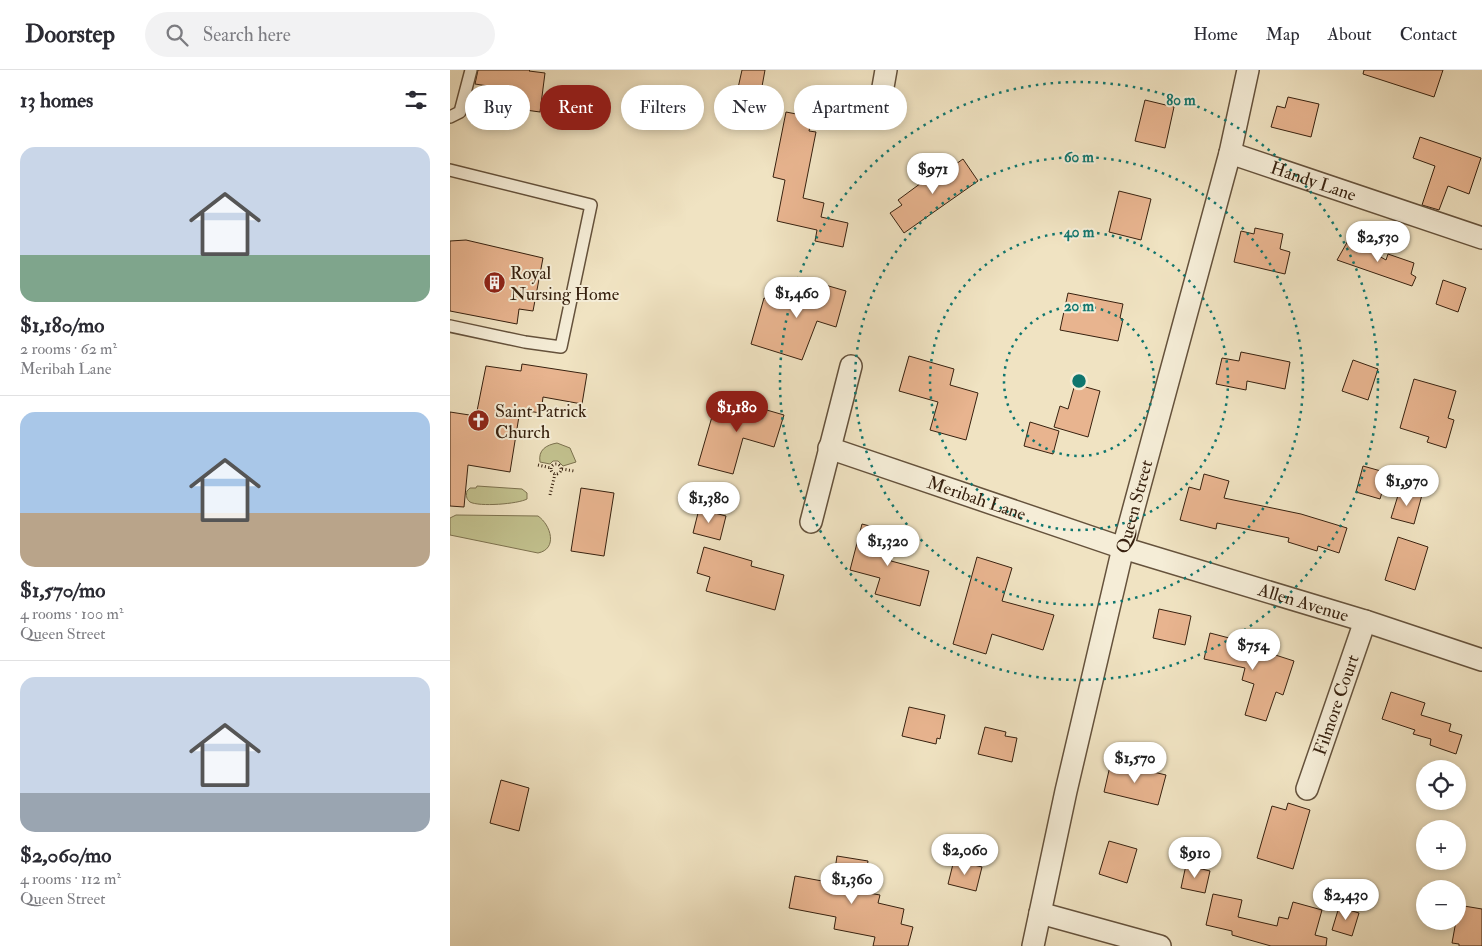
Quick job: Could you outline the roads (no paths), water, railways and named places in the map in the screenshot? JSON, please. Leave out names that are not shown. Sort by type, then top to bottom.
[{"type":"street","name":"Queen Street","points":[[1032,946],[1123,548],[1230,153],[1248,70]]},
{"type":"street","name":"Handy Lane","points":[[1230,153],[1482,238]]},
{"type":"street","points":[[811,522],[851,366]]},
{"type":"street","name":"Meribah Lane","points":[[829,448],[1123,548]]},
{"type":"street","name":"Allen Avenue","points":[[1123,548],[1365,621],[1482,660]]},
{"type":"street","name":"Filmore Court","points":[[1307,789],[1365,621]]},
{"type":"street","points":[[1040,913],[1160,946]]},
{"type":"lane","points":[[450,117],[460,112],[471,70]]},
{"type":"lane","points":[[450,170],[591,204],[561,347],[525,342],[450,326]]},
{"type":"place","name":"Royal Nursing Home","points":[[494,283]]},
{"type":"place","name":"Saint Patrick Church","points":[[479,421]]}]
